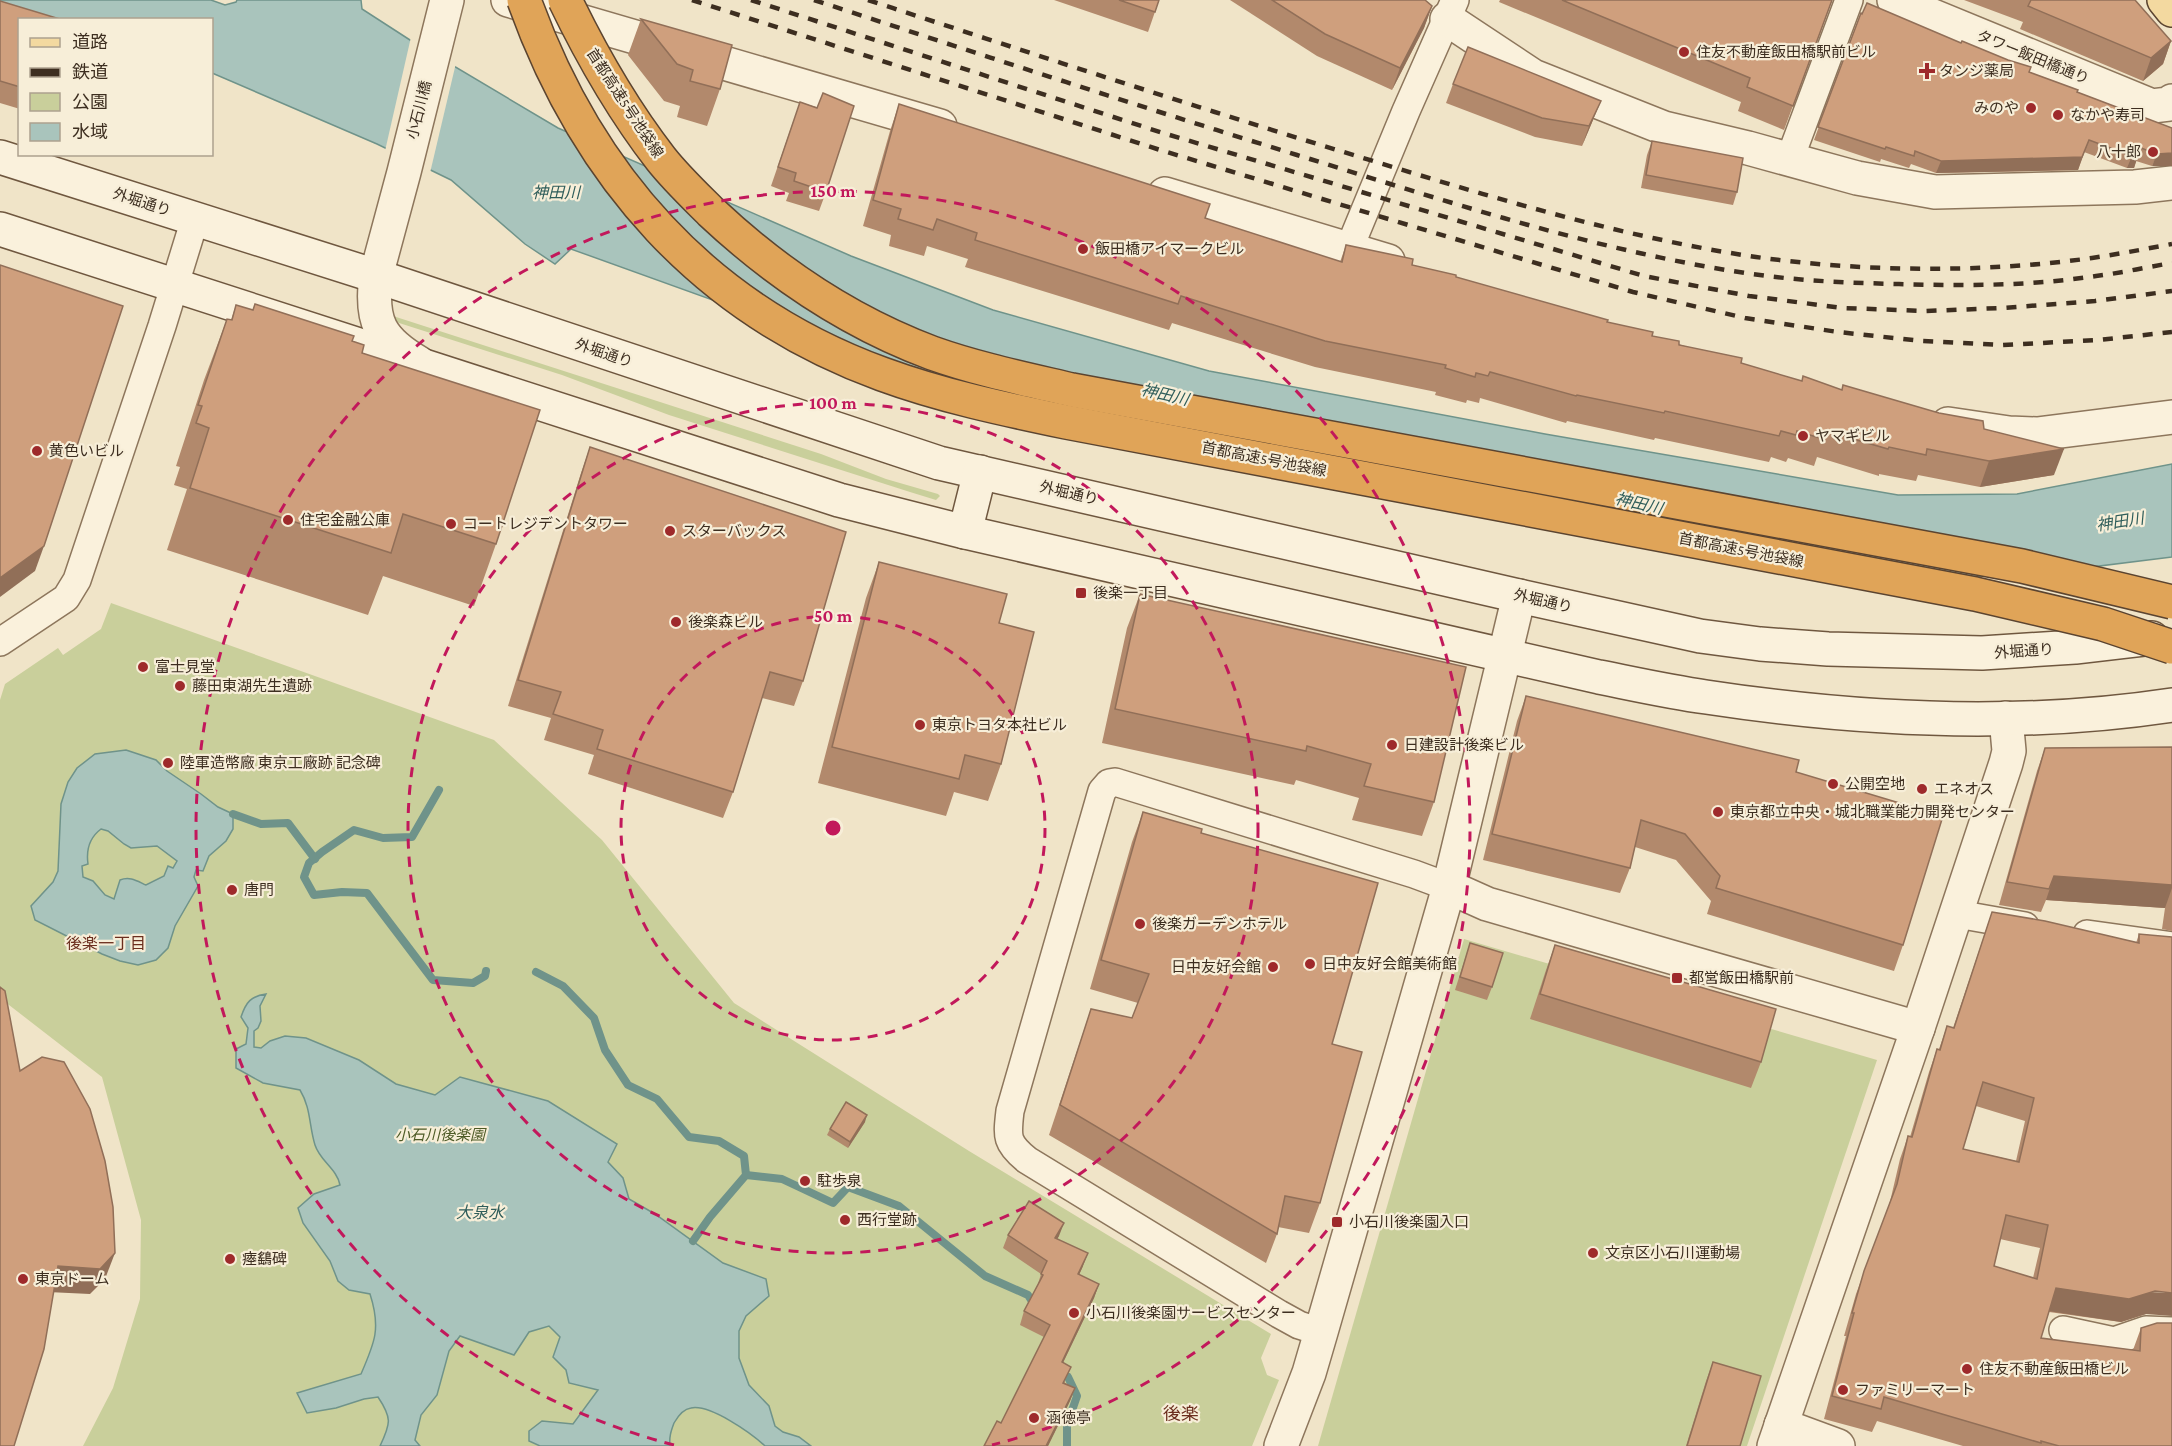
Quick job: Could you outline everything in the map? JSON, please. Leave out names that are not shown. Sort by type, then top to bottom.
[{"type":"highway","name":"首都高速5号池袋線","points":[[524,0],[549,61],[581,124],[627,191],[679,249],[731,294],[758,312],[817,346],[881,374],[957,398],[1066,422],[1995,598],[2103,624],[2172,647]]},
{"type":"highway","name":"首都高速5号池袋線","points":[[565,0],[599,68],[620,101],[662,160],[686,188],[739,238],[799,284],[863,322],[932,353],[969,365],[1072,390],[2022,566],[2172,602]]},
{"type":"main road","points":[[2164,0],[2172,10]]},
{"type":"street","name":"小石川橋","points":[[419,363],[397,349],[379,326],[375,316],[373,294],[447,0]]},
{"type":"street","points":[[508,0],[973,136]]},
{"type":"street","points":[[1789,160],[1849,0]]},
{"type":"street","name":"タワー飯田橋通り","points":[[1894,0],[2152,106],[2169,104],[2172,101]]},
{"type":"street","points":[[1349,249],[1406,111],[1443,6],[1533,76],[1664,128],[1857,178],[1935,192],[2135,187],[2172,183]]},
{"type":"street","name":"外堀通り","points":[[0,157],[376,276],[905,452],[980,472],[1700,636],[1760,644],[1828,649],[1982,653],[2075,647],[2172,636]]},
{"type":"street","points":[[1141,187],[1418,269]]},
{"type":"street","points":[[0,642],[66,598],[77,580],[195,219]]},
{"type":"street","points":[[0,229],[839,500],[964,532],[1599,677],[1680,693],[1780,707],[1866,714],[2006,718],[2172,705]]},
{"type":"street","points":[[1924,418],[1968,428],[2037,434],[2172,417]]},
{"type":"street","points":[[964,532],[980,472]]},
{"type":"street","points":[[1281,1446],[1309,1373],[1449,887],[1519,596]]},
{"type":"street","points":[[1838,1446],[1777,1436],[1957,914],[2009,751],[2006,718]]},
{"type":"street","points":[[1321,1332],[1299,1325],[1279,1314],[1027,1160],[1013,1149],[1008,1138],[1010,1111],[1016,1088],[1102,791],[1109,783],[1115,782],[1414,874],[1487,904],[1918,1028]]},
{"type":"street","points":[[1957,914],[2052,930],[2172,946]]},
{"type":"street","points":[[2063,1330],[2114,1341],[2146,1330],[2172,1331]]},
{"type":"green space","points":[[393,316],[821,454],[886,479],[940,496],[936,500],[669,415],[562,375],[396,322]]},
{"type":"green space","name":"小石川後楽園","points":[[111,603],[494,740],[602,840],[734,1003],[969,1151],[1271,1334],[1261,1358],[1267,1375],[1279,1380],[1252,1446],[83,1446],[113,1388],[140,1299],[141,1220],[102,1077],[0,998],[0,700],[5,684],[58,648],[63,655],[101,629]]},
{"type":"green space","name":"文京区小石川運動場","points":[[1464,939],[1877,1060],[1747,1446],[1318,1446]]},
{"type":"water","name":"神田川","points":[[0,0],[211,0],[225,5],[237,0],[361,0],[362,9],[558,128],[851,256],[993,310],[1209,371],[1545,434],[1898,495],[2017,494],[2172,464],[2172,557],[2027,575],[1886,579],[1027,405],[818,338],[571,249],[555,264],[525,244],[451,180],[377,144],[213,73],[213,18],[42,18],[0,7]]},
{"type":"water","points":[[126,750],[156,760],[167,771],[218,807],[233,814],[233,829],[226,841],[209,856],[203,871],[196,870],[194,877],[198,886],[175,926],[168,948],[156,960],[138,965],[102,954],[35,920],[31,906],[53,882],[58,871],[61,804],[68,782],[77,768],[95,754]],"holes":[[[101,829],[108,831],[131,848],[157,846],[177,861],[173,868],[168,866],[164,876],[146,885],[130,879],[120,880],[114,899],[105,895],[93,881],[83,877],[82,866],[88,864],[88,849],[91,840]]]},
{"type":"water","name":"大泉水","points":[[266,994],[260,1006],[261,1021],[254,1031],[254,1047],[261,1048],[270,1041],[285,1036],[306,1038],[359,1060],[396,1084],[435,1095],[460,1077],[548,1101],[617,1144],[608,1162],[623,1178],[629,1199],[655,1214],[723,1263],[766,1279],[769,1296],[746,1316],[739,1331],[739,1358],[749,1385],[769,1406],[775,1426],[783,1432],[799,1437],[811,1446],[765,1446],[730,1421],[709,1410],[699,1408],[688,1409],[679,1415],[671,1431],[670,1446],[540,1446],[529,1441],[529,1431],[542,1421],[573,1424],[598,1390],[569,1383],[566,1370],[553,1357],[560,1337],[549,1326],[529,1332],[514,1355],[460,1336],[449,1351],[437,1395],[421,1415],[415,1440],[420,1446],[380,1446],[388,1426],[388,1416],[378,1397],[307,1413],[297,1393],[361,1374],[373,1344],[376,1326],[370,1294],[349,1290],[338,1281],[330,1261],[303,1223],[298,1208],[314,1194],[340,1185],[336,1174],[317,1151],[304,1097],[300,1090],[263,1083],[236,1068],[236,1049],[246,1044],[248,1028],[241,1017],[243,1012],[253,998]]},
{"type":"pier","points":[[411,37],[456,63],[430,173],[385,151]]},
{"type":"building","points":[[1119,0],[1159,0],[1155,12]]},
{"type":"building","points":[[1272,0],[1425,0],[1432,6],[1400,68],[1325,34]]},
{"type":"building","points":[[1562,0],[1832,0],[1793,106],[1747,87],[1750,78]]},
{"type":"building","points":[[2031,0],[2135,0],[2171,41],[2151,58],[2028,6]]},
{"type":"building","points":[[0,1],[56,18],[18,18],[18,86],[0,81]]},
{"type":"building","points":[[1867,3],[1961,43],[1962,41],[2031,67],[2029,72],[2172,128],[2172,153],[2157,154],[2141,148],[2138,156],[2132,156],[2089,140],[2082,157],[1941,161],[1915,151],[1914,156],[1886,147],[1885,149],[1818,127],[1861,13]]},
{"type":"building","points":[[641,19],[732,45],[720,89],[690,81],[693,70],[677,64]]},
{"type":"building","points":[[1468,47],[1601,101],[1589,126],[1542,118],[1453,84]]},
{"type":"building","points":[[823,93],[854,106],[826,192],[794,181],[796,173],[778,167],[800,102],[817,108]]},
{"type":"building","points":[[899,104],[1210,204],[1205,218],[1342,262],[1346,245],[1413,259],[1412,265],[1456,275],[1456,277],[1608,320],[1607,322],[1653,332],[1652,336],[1679,341],[1679,345],[1742,358],[1741,363],[1802,381],[1803,376],[1842,390],[1843,385],[1939,413],[1983,421],[1984,429],[2064,449],[1989,461],[1927,449],[1926,455],[1889,447],[1888,449],[1826,431],[1823,439],[1797,431],[1796,435],[1781,431],[1779,436],[1665,411],[1664,413],[1576,396],[1490,372],[1488,376],[1476,373],[1475,377],[1445,368],[1446,365],[1325,341],[1181,296],[1178,304],[975,240],[977,233],[937,219],[933,230],[898,219],[901,209],[873,200]]},
{"type":"building","points":[[1652,141],[1743,158],[1737,192],[1646,175]]},
{"type":"building","name":"黄色いビル","points":[[0,265],[123,306],[44,546],[0,578]]},
{"type":"building","points":[[255,304],[354,336],[352,341],[364,345],[362,353],[540,410],[496,544],[403,514],[391,553],[190,488],[209,428],[196,423],[202,406],[198,405],[227,319],[232,320],[236,305],[253,310]]},
{"type":"building","name":"後楽森ビル","points":[[590,447],[846,532],[803,681],[770,672],[733,792],[597,749],[603,730],[553,714],[561,692],[518,680]]},
{"type":"building","name":"東京トヨタ本社ビル","points":[[879,562],[1007,594],[999,623],[1034,632],[1001,764],[965,755],[959,779],[832,747]]},
{"type":"building","points":[[1140,594],[1466,667],[1434,802],[1364,786],[1371,764],[1307,746],[1306,751],[1115,709]]},
{"type":"building","points":[[1526,696],[1799,760],[1796,772],[1943,816],[1903,945],[1716,888],[1720,876],[1685,834],[1641,820],[1630,868],[1492,834]]},
{"type":"building","points":[[2172,747],[2172,885],[2054,876],[2049,889],[2007,882],[2045,748]]},
{"type":"building","points":[[1143,812],[1202,829],[1201,833],[1378,883],[1332,1044],[1362,1052],[1320,1203],[1285,1196],[1277,1234],[1060,1105],[1091,1009],[1132,1018],[1149,974],[1101,960]]},
{"type":"building","points":[[1992,912],[2045,921],[2139,943],[2139,934],[2172,937],[2172,1293],[2155,1291],[2129,1299],[2056,1288],[2041,1338],[2140,1351],[2141,1328],[2157,1323],[2172,1323],[2172,1446],[2059,1446],[2041,1441],[2041,1443],[1884,1397],[1881,1409],[1832,1396],[1864,1271],[1897,1184],[1908,1136],[1912,1137],[1937,1049],[1940,1050],[1947,1026],[1954,1028]],"holes":[[[1983,1082],[2034,1098],[2019,1162],[1963,1149]],[[2006,1215],[2048,1225],[2037,1279],[1994,1266]]]},
{"type":"building","points":[[1470,943],[1503,953],[1492,987],[1460,977]]},
{"type":"building","points":[[1555,945],[1776,1009],[1761,1062],[1540,994]]},
{"type":"building","points":[[0,987],[5,991],[20,1071],[42,1057],[64,1062],[90,1109],[105,1161],[113,1207],[115,1253],[100,1269],[58,1266],[44,1349],[14,1446],[0,1446]]},
{"type":"building","points":[[846,1102],[867,1115],[850,1142],[830,1129]]},
{"type":"building","points":[[1029,1201],[1064,1223],[1055,1238],[1088,1253],[1078,1274],[1099,1284],[1062,1362],[1071,1367],[1063,1383],[1075,1388],[1046,1446],[984,1446],[997,1421],[1001,1423],[1050,1325],[1024,1311],[1043,1275],[1041,1274],[1047,1261],[1008,1235]]},
{"type":"building","points":[[1713,1362],[1761,1376],[1740,1446],[1687,1446]]},
{"type":"waterway","points":[[439,790],[412,837],[383,838],[354,830],[309,863],[304,877],[314,895],[342,892],[367,893],[433,980],[473,983],[485,976],[486,971]]},
{"type":"waterway","points":[[233,814],[261,824],[288,823],[315,859]]},
{"type":"waterway","points":[[536,972],[563,986],[594,1018],[605,1050],[628,1085],[657,1099],[689,1137],[719,1141],[744,1156],[746,1175],[693,1241]]},
{"type":"waterway","points":[[746,1175],[782,1179],[833,1203],[848,1187],[899,1206],[985,1276],[1028,1295],[1036,1308]]},
{"type":"waterway","points":[[1067,1446],[1067,1425],[1077,1396],[1068,1377]]},
{"type":"railway","points":[[692,0],[1157,149],[1385,218],[1633,292],[1745,318],[1838,332],[1922,341],[2003,345],[2098,340],[2172,332]]},
{"type":"railway","points":[[751,0],[1163,133],[1644,276],[1749,296],[1843,308],[1925,311],[2095,301],[2172,291]]},
{"type":"railway","points":[[814,0],[1186,120],[1474,209],[1584,240],[1696,265],[1807,280],[1973,285],[2072,279],[2172,263]]},
{"type":"railway","points":[[868,0],[1278,132],[1441,181],[1597,225],[1703,248],[1756,257],[1839,266],[1924,269],[2051,263],[2172,244]]},
{"type":"place","name":"住友不動産飯田橋駅前ビル","points":[[1684,52]]},
{"type":"place","name":"タンジ薬局","points":[[1927,71]]},
{"type":"place","name":"みのや","points":[[2031,108]]},
{"type":"place","name":"なかや寿司","points":[[2058,115]]},
{"type":"place","name":"八十郎","points":[[2153,152]]},
{"type":"place","name":"飯田橋アイマークビル","points":[[1083,249]]},
{"type":"place","name":"ヤマギビル","points":[[1803,436]]},
{"type":"place","name":"黄色いビル","points":[[37,451]]},
{"type":"place","name":"住宅金融公庫","points":[[288,520]]},
{"type":"place","name":"コートレジデントタワー","points":[[451,524]]},
{"type":"place","name":"スターバックス","points":[[670,531]]},
{"type":"place","name":"後楽一丁目","points":[[1081,593]]},
{"type":"place","name":"後楽森ビル","points":[[676,622]]},
{"type":"place","name":"富士見堂","points":[[143,667]]},
{"type":"place","name":"藤田東湖先生遺跡","points":[[180,686]]},
{"type":"place","name":"東京トヨタ本社ビル","points":[[920,725]]},
{"type":"place","name":"日建設計後楽ビル","points":[[1392,745]]},
{"type":"place","name":"陸軍造幣廠 東京工廠跡 記念碑","points":[[168,763]]},
{"type":"place","name":"公開空地","points":[[1833,784]]},
{"type":"place","name":"エネオス","points":[[1922,789]]},
{"type":"place","name":"東京都立中央・城北職業能力開発センター","points":[[1718,812]]},
{"type":"place","name":"唐門","points":[[232,890]]},
{"type":"place","name":"後楽ガーデンホテル","points":[[1140,924]]},
{"type":"place","name":"日中友好会館美術館","points":[[1310,964]]},
{"type":"place","name":"日中友好会館","points":[[1273,967]]},
{"type":"place","name":"都営飯田橋駅前","points":[[1677,978]]},
{"type":"place","name":"駐歩泉","points":[[805,1181]]},
{"type":"place","name":"西行堂跡","points":[[845,1220]]},
{"type":"place","name":"小石川後楽園入口","points":[[1337,1222]]},
{"type":"place","name":"文京区小石川運動場","points":[[1593,1253]]},
{"type":"place","name":"瘞鷂碑","points":[[230,1259]]},
{"type":"place","name":"東京ドーム","points":[[23,1279]]},
{"type":"place","name":"小石川後楽園サービスセンター","points":[[1074,1313]]},
{"type":"place","name":"住友不動産飯田橋ビル","points":[[1967,1369]]},
{"type":"place","name":"ファミリーマート","points":[[1843,1390]]},
{"type":"place","name":"涵徳亭","points":[[1034,1418]]},
{"type":"district","name":"後楽一丁目","points":[[106,943]]},
{"type":"district","name":"後楽","points":[[1181,1414]]}]
